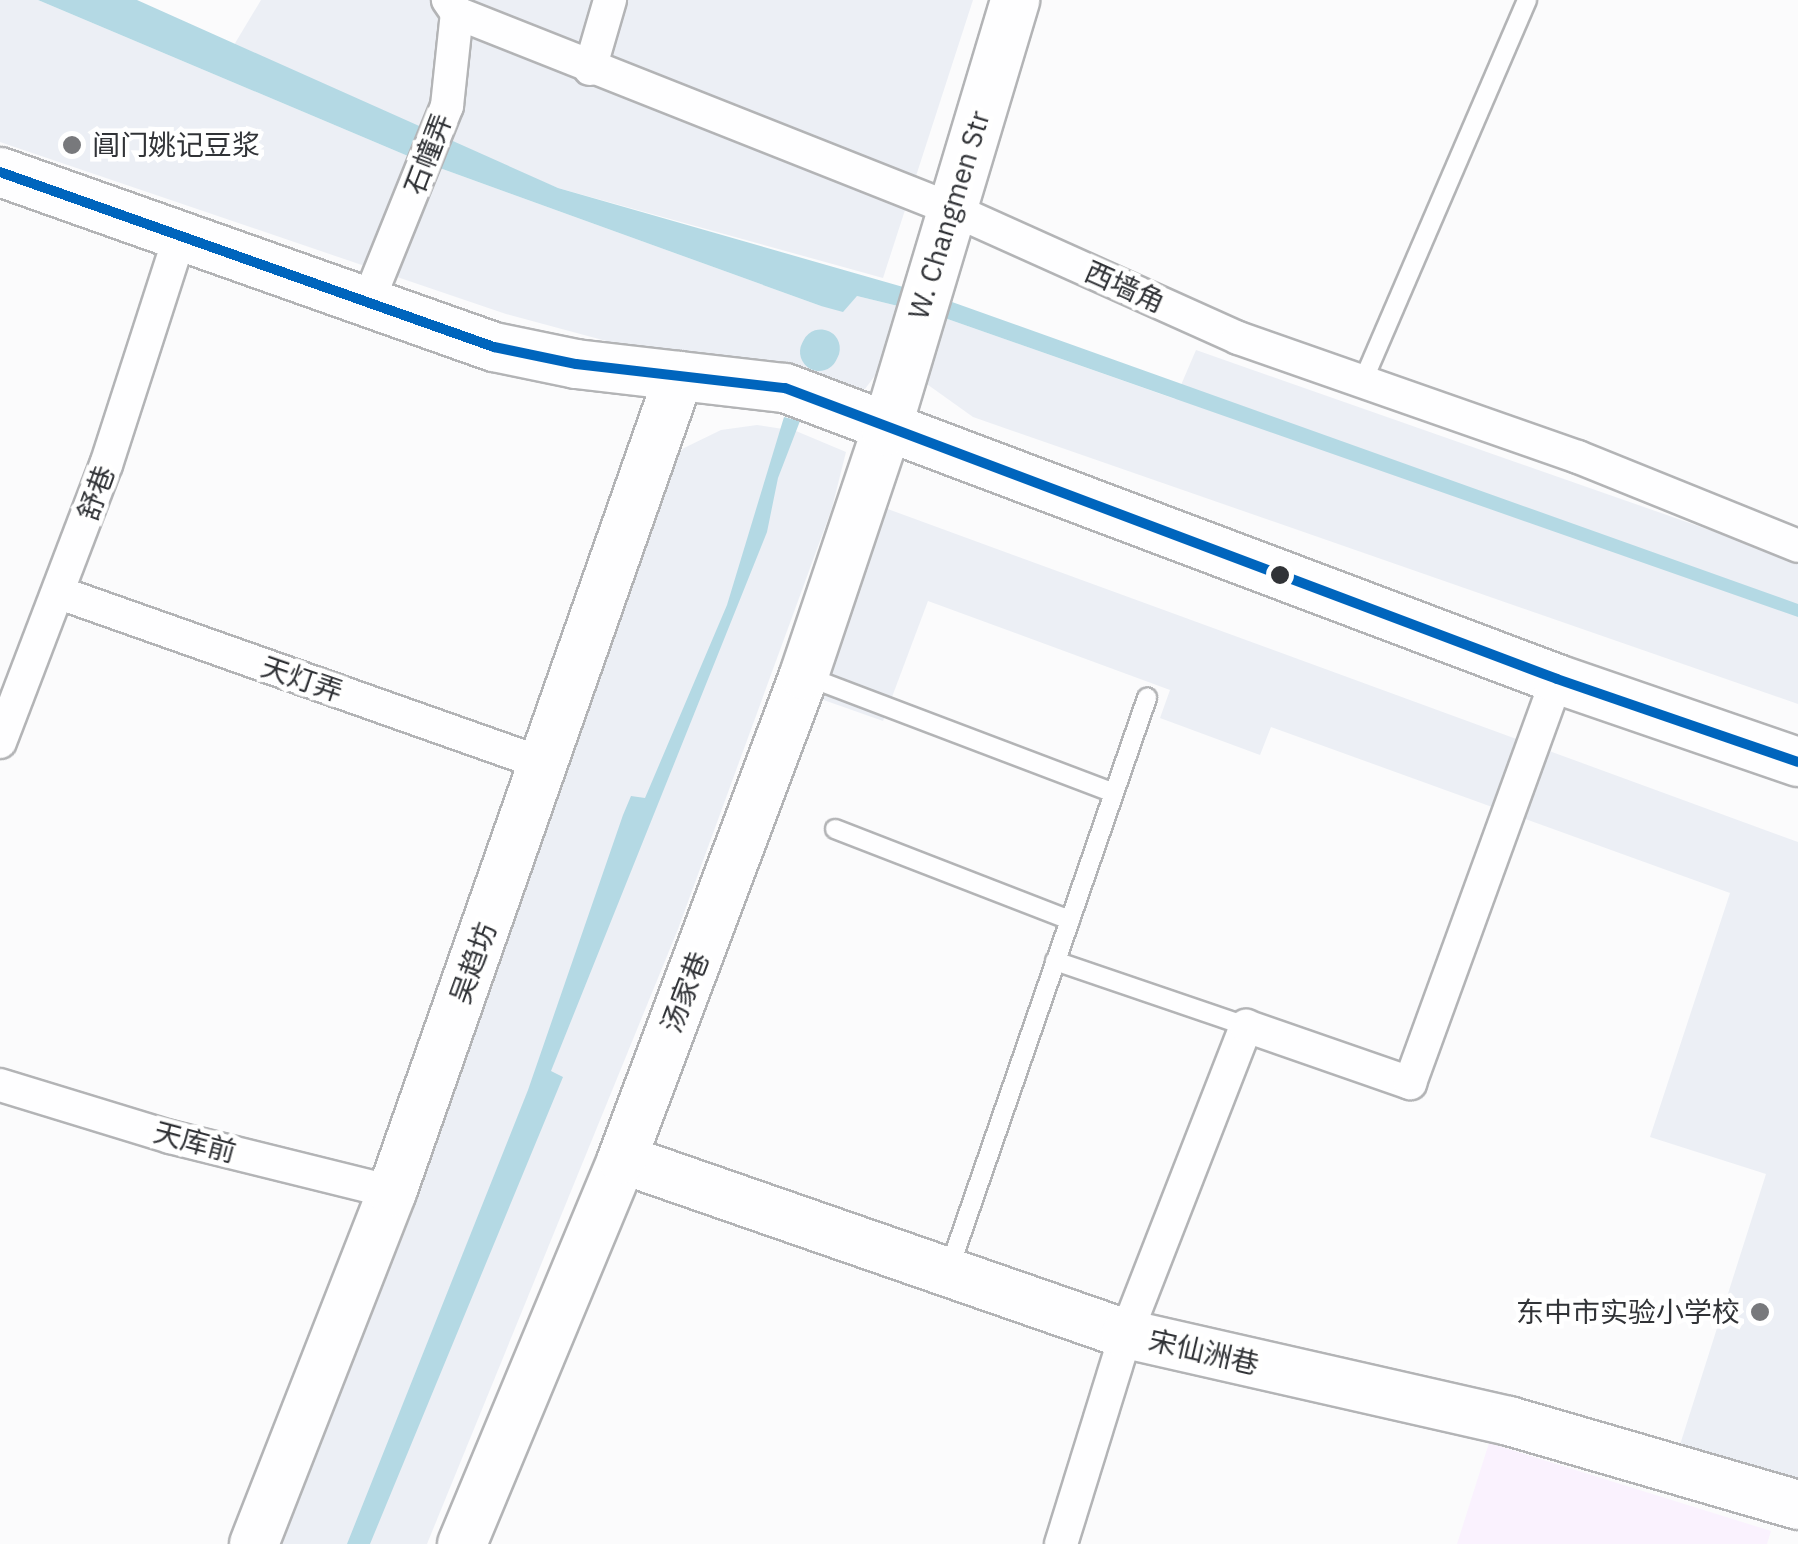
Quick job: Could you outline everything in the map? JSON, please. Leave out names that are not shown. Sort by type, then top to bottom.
[{"type":"street","points":[[590,69],[610,0]]},
{"type":"street","name":"W. Changmen Str","points":[[886,431],[949,208],[1015,0]]},
{"type":"street","name":"西墙角","points":[[452,6],[590,69],[949,208],[1238,338],[1578,457],[1798,546]]},
{"type":"street","name":"石幢弄","points":[[367,304],[447,106],[452,6]]},
{"type":"street","points":[[0,172],[367,304],[550,360],[785,388],[837,406],[886,431],[1557,679],[1798,762]]},
{"type":"street","name":"舒巷","points":[[0,742],[8,699],[60,593],[179,238]]},
{"type":"street","name":"吴趋坊","points":[[254,1544],[392,1192],[678,376]]},
{"type":"street","name":"汤家巷","points":[[462,1544],[622,1159],[804,675],[886,431]]},
{"type":"street","name":"天灯弄","points":[[60,593],[544,764]]},
{"type":"street","points":[[1061,1544],[1126,1334],[1246,1026],[1410,1082],[1557,679]]},
{"type":"street","name":"天库前","points":[[0,1085],[170,1137],[392,1192]]},
{"type":"street","name":"宋仙洲巷","points":[[622,1159],[1126,1334],[1509,1421],[1798,1505]]},
{"type":"lane","points":[[1363,381],[1527,0]]},
{"type":"lane","points":[[804,675],[1114,793]]},
{"type":"lane","points":[[948,1272],[1147,698]]},
{"type":"lane","points":[[835,829],[1070,920]]},
{"type":"lane","points":[[1055,961],[1246,1026]]},
{"type":"shaded area","points":[[0,0],[38,0],[415,159],[821,306],[857,296],[902,307],[882,366],[865,389],[855,390],[636,349],[506,314],[0,142]]},
{"type":"shaded area","points":[[261,0],[973,0],[883,278],[558,188],[436,139],[234,45]]},
{"type":"shaded area","points":[[939,316],[1175,399],[1196,350],[1798,561],[1798,704],[973,417],[924,382]]},
{"type":"shaded area","points":[[757,425],[796,431],[846,452],[832,508],[678,929],[427,1544],[271,1544],[664,468],[684,448],[721,430]]},
{"type":"shaded area","points":[[885,508],[1798,842],[1798,1489],[1678,1451],[1766,1174],[1650,1137],[1730,893],[1271,727],[1260,755],[1160,718],[1170,690],[928,601],[883,721],[818,698]]},
{"type":"shaded area","points":[[1489,1443],[1771,1531],[1767,1544],[1457,1544]]},
{"type":"water","points":[[38,0],[137,0],[558,188],[938,297],[1798,604],[1798,617],[939,316],[857,296],[843,312],[821,306],[415,159]]},
{"type":"water","points":[[784,417],[800,421],[778,478],[767,532],[551,1071],[563,1077],[370,1544],[347,1544],[528,1090],[623,815],[631,796],[645,798],[727,605]]},
{"type":"waterway","points":[[819,352],[821,348]]},
{"type":"transit line","points":[[0,172],[494,347],[576,364],[785,388],[1557,679],[1798,762]]},
{"type":"place","name":"阊门姚记豆浆","points":[[72,145]]},
{"type":"place","name":"东中市实验小学校","points":[[1760,1312]]}]
